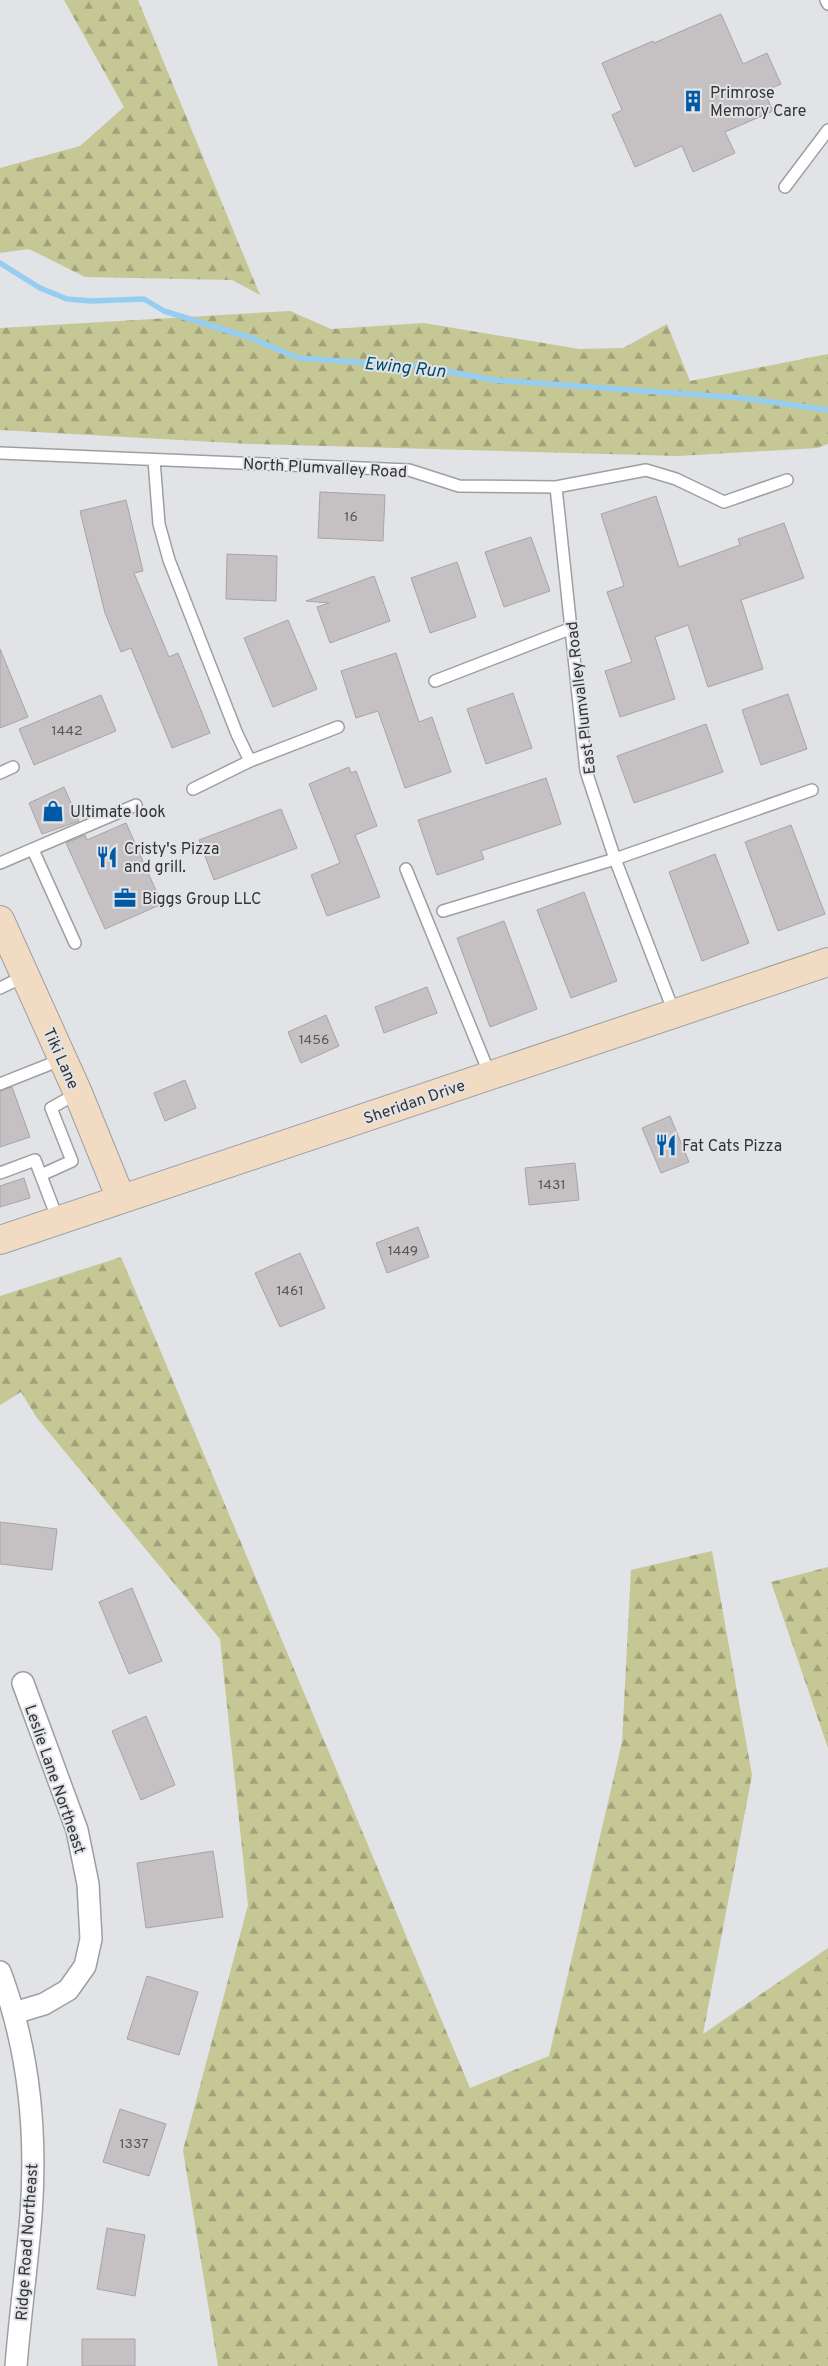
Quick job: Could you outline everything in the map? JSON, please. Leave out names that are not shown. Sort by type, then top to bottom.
[{"type":"street","name":"Tiki Lane","points":[[0,920],[78,1093],[121,1199]]},
{"type":"street","name":"Sheridan Drive","points":[[0,1240],[828,962]]},
{"type":"street","name":"Leslie Lane Northeast","points":[[14,2013],[44,2004],[68,1990],[85,1966],[90,1939],[88,1884],[77,1830],[23,1683]]},
{"type":"street","name":"Ridge Road Northeast","points":[[0,1972],[14,2013],[22,2047],[30,2104],[33,2161],[31,2214],[16,2366]]},
{"type":"lane","points":[[826,0],[828,4]]},
{"type":"lane","points":[[785,188],[828,130]]},
{"type":"lane","name":"North Plumvalley Road","points":[[0,453],[409,470],[459,486],[556,487],[646,470],[676,479],[724,502],[787,480]]},
{"type":"lane","points":[[154,460],[158,524],[169,560],[237,734],[250,761]]},
{"type":"lane","name":"East Plumvalley Road","points":[[556,487],[586,771],[615,859],[674,1015]]},
{"type":"lane","points":[[435,681],[572,628]]},
{"type":"lane","points":[[193,789],[250,761],[338,727]]},
{"type":"lane","points":[[0,773],[13,767]]},
{"type":"lane","points":[[443,911],[615,859],[812,790]]},
{"type":"lane","points":[[0,863],[136,805]]},
{"type":"lane","points":[[33,850],[75,944]]},
{"type":"lane","points":[[406,869],[490,1075]]},
{"type":"lane","points":[[0,988],[25,976]]},
{"type":"lane","points":[[0,1084],[63,1059]]},
{"type":"lane","points":[[41,1175],[72,1161],[51,1108],[78,1093]]},
{"type":"lane","points":[[0,1173],[35,1160],[58,1220]]},
{"type":"green space","points":[[64,0],[138,0],[260,295],[232,280],[85,277],[29,249],[0,253],[0,168],[80,146],[124,107]]},
{"type":"green space","points":[[290,311],[331,329],[424,323],[579,349],[623,348],[667,324],[690,381],[828,354],[828,444],[818,448],[678,456],[251,444],[0,430],[0,328]]},
{"type":"green space","points":[[121,1257],[470,2088],[549,2056],[622,1742],[631,1570],[712,1551],[752,1775],[703,2034],[828,1948],[828,2366],[218,2366],[183,2150],[248,1905],[220,1639],[37,1418],[21,1392],[0,1405],[0,1296]]},
{"type":"green space","points":[[828,1567],[828,1748],[771,1582]]},
{"type":"building","name":"Primrose Memory Care","points":[[721,14],[743,64],[767,53],[781,84],[764,91],[773,111],[725,132],[735,153],[693,172],[682,146],[635,167],[612,115],[622,110],[602,63]]},
{"type":"building","points":[[320,492],[385,495],[383,541],[318,538]]},
{"type":"building","points":[[656,496],[679,567],[740,545],[738,539],[784,523],[804,578],[741,600],[763,669],[708,687],[688,625],[655,637],[675,699],[620,717],[605,671],[632,662],[607,592],[624,586],[601,514]]},
{"type":"building","points":[[126,500],[143,571],[134,573],[169,657],[178,653],[210,733],[172,748],[131,648],[121,652],[105,613],[80,511]]},
{"type":"building","points":[[531,537],[550,591],[504,607],[485,552]]},
{"type":"building","points":[[227,554],[277,556],[276,601],[226,599]]},
{"type":"building","points":[[457,562],[476,617],[430,633],[411,578]]},
{"type":"building","points":[[374,576],[390,621],[330,643],[317,607],[329,603],[306,601]]},
{"type":"building","points":[[288,620],[317,689],[273,707],[244,638]]},
{"type":"building","points":[[0,649],[28,717],[0,728]]},
{"type":"building","points":[[396,653],[419,722],[432,717],[451,772],[405,788],[378,711],[356,718],[341,671]]},
{"type":"building","points":[[513,693],[532,748],[486,764],[467,709]]},
{"type":"building","points":[[788,694],[807,749],[761,765],[742,710]]},
{"type":"building","points":[[101,695],[116,731],[34,765],[19,729]]},
{"type":"building","points":[[706,724],[723,772],[634,803],[617,756]]},
{"type":"building","points":[[349,767],[351,773],[356,771],[377,826],[355,835],[380,897],[327,916],[311,875],[340,863],[309,784]]},
{"type":"building","points":[[546,778],[561,824],[481,851],[484,859],[437,875],[418,820]]},
{"type":"building","name":"Ultimate look","points":[[64,787],[79,821],[42,834],[29,803]]},
{"type":"building","points":[[281,809],[297,848],[214,880],[199,840]]},
{"type":"building","points":[[126,823],[162,904],[105,929],[66,843],[85,835],[87,840]]},
{"type":"building","points":[[791,825],[825,914],[778,931],[745,842]]},
{"type":"building","points":[[715,854],[749,943],[702,961],[669,872]]},
{"type":"building","points":[[584,892],[617,981],[571,998],[537,910]]},
{"type":"building","points":[[504,921],[537,1009],[490,1027],[457,938]]},
{"type":"building","points":[[427,987],[437,1013],[384,1033],[375,1007]]},
{"type":"building","points":[[326,1015],[339,1046],[301,1063],[288,1032]]},
{"type":"building","points":[[185,1080],[196,1108],[165,1121],[154,1093]]},
{"type":"building","points":[[12,1087],[30,1137],[0,1147],[0,1091]]},
{"type":"building","name":"Fat Cats Pizza","points":[[670,1116],[689,1162],[661,1173],[642,1128]]},
{"type":"building","points":[[575,1163],[579,1200],[529,1205],[525,1168]]},
{"type":"building","points":[[24,1178],[30,1198],[0,1207],[0,1186]]},
{"type":"building","points":[[418,1227],[429,1257],[387,1273],[376,1243]]},
{"type":"building","points":[[300,1253],[325,1308],[280,1327],[255,1273]]},
{"type":"building","points":[[0,1522],[57,1529],[52,1570],[0,1564]]},
{"type":"building","points":[[132,1588],[162,1661],[129,1674],[99,1602]]},
{"type":"building","points":[[146,1716],[175,1785],[141,1800],[112,1731]]},
{"type":"building","points":[[213,1851],[223,1917],[146,1928],[137,1863]]},
{"type":"building","points":[[147,1976],[198,1992],[179,2055],[127,2039]]},
{"type":"building","points":[[120,2109],[166,2124],[149,2176],[103,2162]]},
{"type":"building","points":[[107,2228],[145,2235],[135,2296],[97,2289]]},
{"type":"building","points":[[82,2339],[135,2339],[135,2366],[82,2366]]},
{"type":"waterway","name":"Ewing Run","points":[[0,263],[40,288],[67,299],[91,301],[144,299],[164,311],[251,338],[298,358],[425,367],[493,380],[742,398],[828,410]]},
{"type":"place","name":"Primrose Memory Care","points":[[693,101]]},
{"type":"place","name":"Ultimate look","points":[[53,811]]},
{"type":"place","name":"Cristy's Pizza and grill.","points":[[107,857]]},
{"type":"place","name":"Biggs Group LLC","points":[[125,898]]},
{"type":"place","name":"Fat Cats Pizza","points":[[666,1145]]}]
